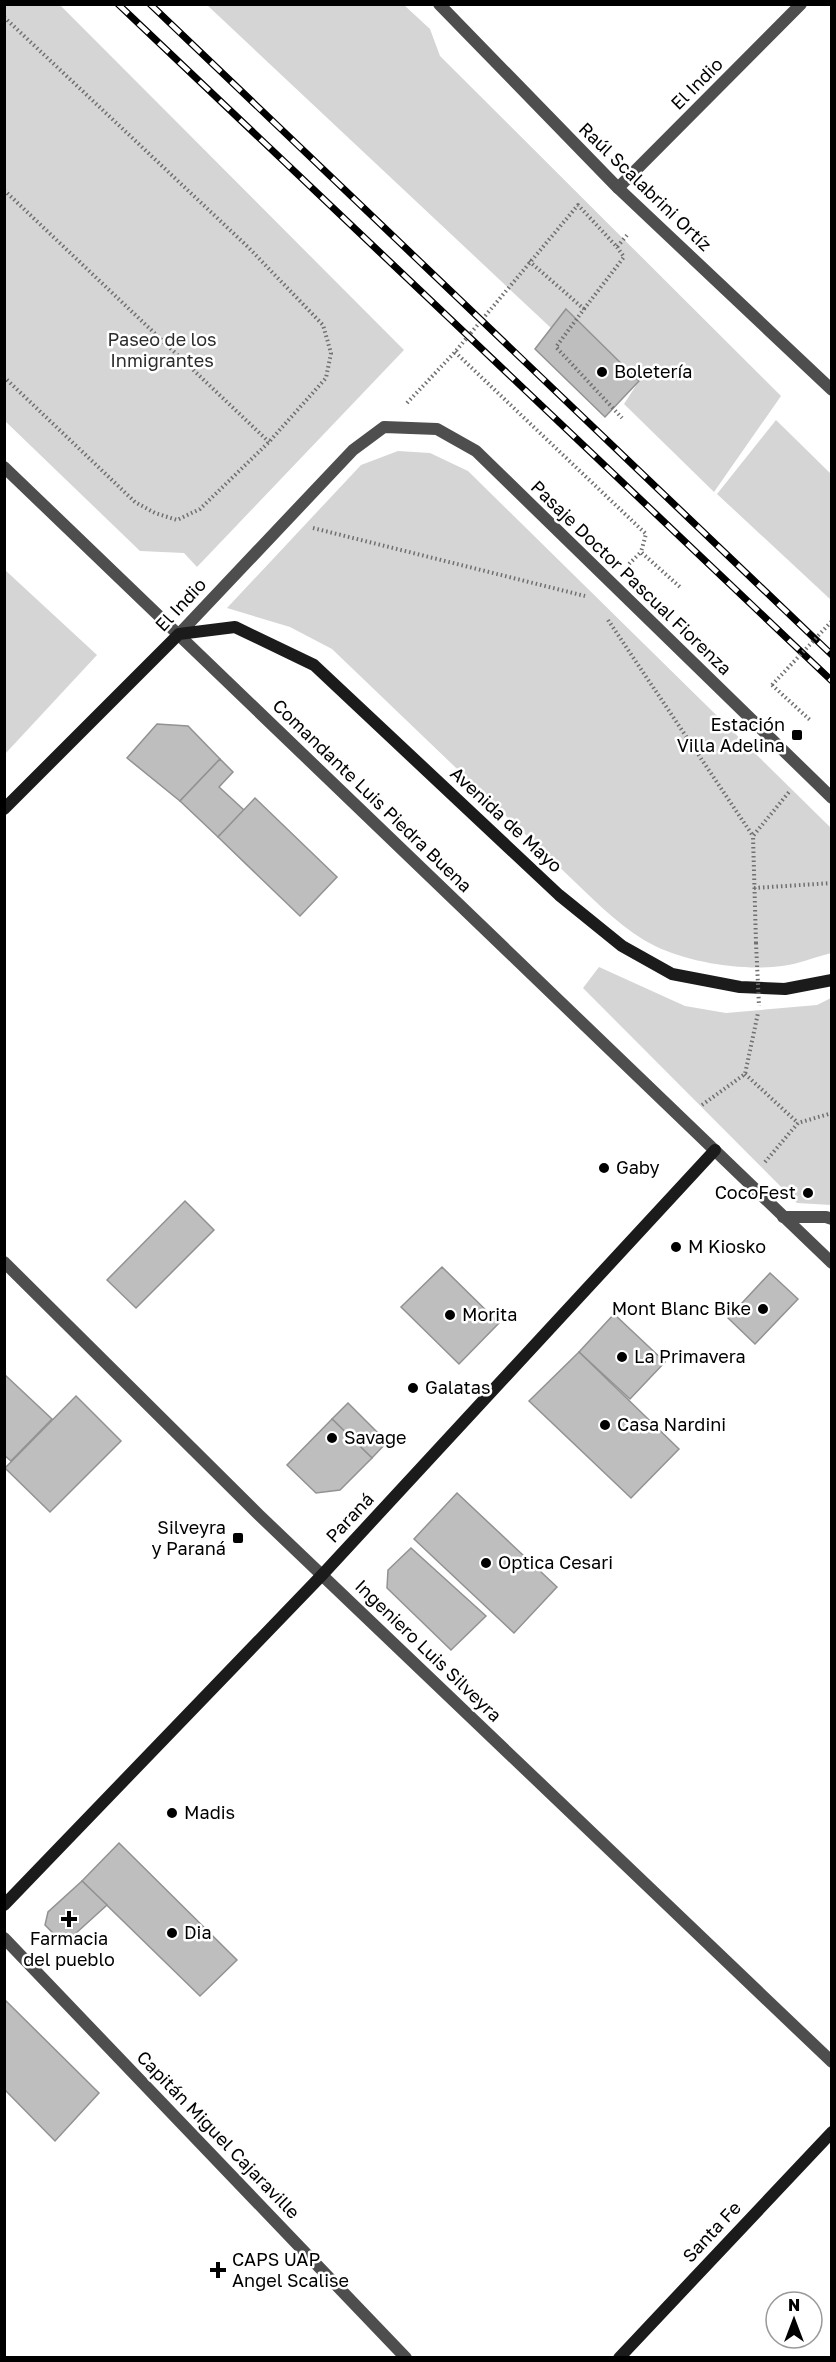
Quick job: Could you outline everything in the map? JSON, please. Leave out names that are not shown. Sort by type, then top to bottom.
[{"type":"street","name":"Raúl Scalabrini Ortíz","points":[[439,4],[618,188],[831,390]]},
{"type":"street","name":"El Indio","points":[[618,188],[801,4]]},
{"type":"street","name":"El Indio","points":[[4,809],[178,634],[353,450],[384,427]]},
{"type":"street","name":"Pasaje Doctor Pascual Fiorenza","points":[[384,427],[437,429],[476,452],[831,798]]},
{"type":"street","name":"Comandante Luis Piedra Buena","points":[[4,467],[831,1263]]},
{"type":"street","name":"Avenida de Mayo","points":[[178,634],[235,627],[314,665],[592,925],[622,946],[672,974],[740,987],[785,989],[831,980]]},
{"type":"street","name":"Paraná","points":[[4,1905],[322,1575],[715,1150]]},
{"type":"street","points":[[783,1217],[831,1219]]},
{"type":"street","name":"Ingeniero Luis Silveyra","points":[[4,1262],[322,1575],[831,2062]]},
{"type":"street","name":"Capitán Miguel Cajaraville","points":[[4,1938],[406,2358]]},
{"type":"street","name":"Santa Fe","points":[[620,2358],[831,2132]]},
{"type":"path","points":[[4,17],[248,247],[323,325],[331,353],[326,378],[269,442],[200,509],[177,520],[155,513],[135,502],[4,377]]},
{"type":"path","points":[[4,190],[269,442]]},
{"type":"path","points":[[384,427],[454,352],[578,205],[624,257],[556,348],[622,418]]},
{"type":"path","points":[[617,247],[645,214]]},
{"type":"path","points":[[530,261],[584,309]]},
{"type":"path","points":[[454,352],[646,534],[641,552]]},
{"type":"path","points":[[304,534],[311,527],[594,599]]},
{"type":"path","points":[[607,618],[753,836],[759,1006],[745,1074],[682,1120]]},
{"type":"path","points":[[810,720],[772,685],[831,621]]},
{"type":"path","points":[[753,836],[806,772]]},
{"type":"path","points":[[754,888],[831,883]]},
{"type":"path","points":[[745,1074],[798,1123]]},
{"type":"path","points":[[747,1182],[798,1123],[831,1113]]},
{"type":"green space","name":"Paseo de los Inmigrantes","points":[[4,5],[60,5],[404,350],[197,567],[184,553],[140,551],[5,421]]},
{"type":"green space","points":[[207,5],[404,5],[430,29],[440,56],[781,396],[714,492],[624,404],[639,381],[567,309],[551,328]]},
{"type":"green space","points":[[776,420],[831,474],[831,600],[717,494]]},
{"type":"green space","points":[[398,451],[430,453],[468,471],[831,828],[831,953],[782,966],[734,966],[684,957],[644,940],[593,900],[332,649],[290,627],[227,608],[361,465]]},
{"type":"green space","points":[[5,570],[97,655],[5,754]]},
{"type":"green space","points":[[599,967],[685,1006],[726,1013],[817,1005],[831,998],[831,1205],[797,1203],[583,988]]},
{"type":"building","points":[[566,309],[639,381],[605,417],[535,349]]},
{"type":"building","points":[[157,724],[188,726],[220,759],[180,801],[127,758]]},
{"type":"building","points":[[220,759],[233,772],[219,787],[244,810],[218,837],[180,801]]},
{"type":"building","points":[[255,798],[337,877],[300,916],[218,837]]},
{"type":"building","points":[[185,1201],[214,1230],[136,1308],[107,1280]]},
{"type":"building","name":"Morita","points":[[442,1267],[499,1323],[459,1364],[401,1307]]},
{"type":"building","name":"Mont Blanc Bike","points":[[770,1273],[798,1299],[755,1344],[728,1318]]},
{"type":"building","name":"La Primavera","points":[[614,1314],[665,1362],[630,1399],[579,1352]]},
{"type":"building","name":"Casa Nardini","points":[[579,1352],[679,1449],[631,1498],[529,1401]]},
{"type":"building","points":[[4,1374],[52,1419],[11,1461],[4,1455]]},
{"type":"building","points":[[76,1396],[121,1441],[50,1512],[5,1468]]},
{"type":"building","points":[[348,1403],[387,1442],[372,1458],[332,1419]]},
{"type":"building","name":"Savage","points":[[332,1419],[372,1458],[340,1490],[316,1493],[287,1465]]},
{"type":"building","name":"Optica Cesari","points":[[457,1493],[557,1587],[514,1633],[414,1539]]},
{"type":"building","points":[[411,1548],[486,1616],[451,1650],[387,1588],[388,1570]]},
{"type":"building","name":"Dia","points":[[119,1843],[237,1960],[200,1996],[82,1881]]},
{"type":"building","name":"Farmacia del pueblo","points":[[82,1881],[107,1905],[64,1944],[45,1925],[48,1912]]},
{"type":"building","points":[[4,1999],[99,2093],[55,2141],[4,2089]]},
{"type":"railway","points":[[118,4],[832,681]]},
{"type":"railway","points":[[150,4],[832,655]]},
{"type":"place","name":"Boletería","points":[[602,372]]},
{"type":"place","name":"Estación Villa Adelina","points":[[797,735]]},
{"type":"place","name":"Gaby","points":[[604,1168]]},
{"type":"place","name":"CocoFest","points":[[808,1193]]},
{"type":"place","name":"M Kiosko","points":[[676,1247]]},
{"type":"place","name":"Mont Blanc Bike","points":[[763,1309]]},
{"type":"place","name":"Morita","points":[[450,1315]]},
{"type":"place","name":"La Primavera","points":[[622,1357]]},
{"type":"place","name":"Galatas","points":[[413,1388]]},
{"type":"place","name":"Casa Nardini","points":[[605,1425]]},
{"type":"place","name":"Savage","points":[[332,1438]]},
{"type":"place","name":"Silveyra y Paraná","points":[[238,1538]]},
{"type":"place","name":"Optica Cesari","points":[[486,1563]]},
{"type":"place","name":"Madis","points":[[172,1813]]},
{"type":"place","name":"Farmacia del pueblo","points":[[69,1919]]},
{"type":"place","name":"Dia","points":[[172,1933]]},
{"type":"place","name":"CAPS UAP Angel Scalise","points":[[218,2270]]}]
